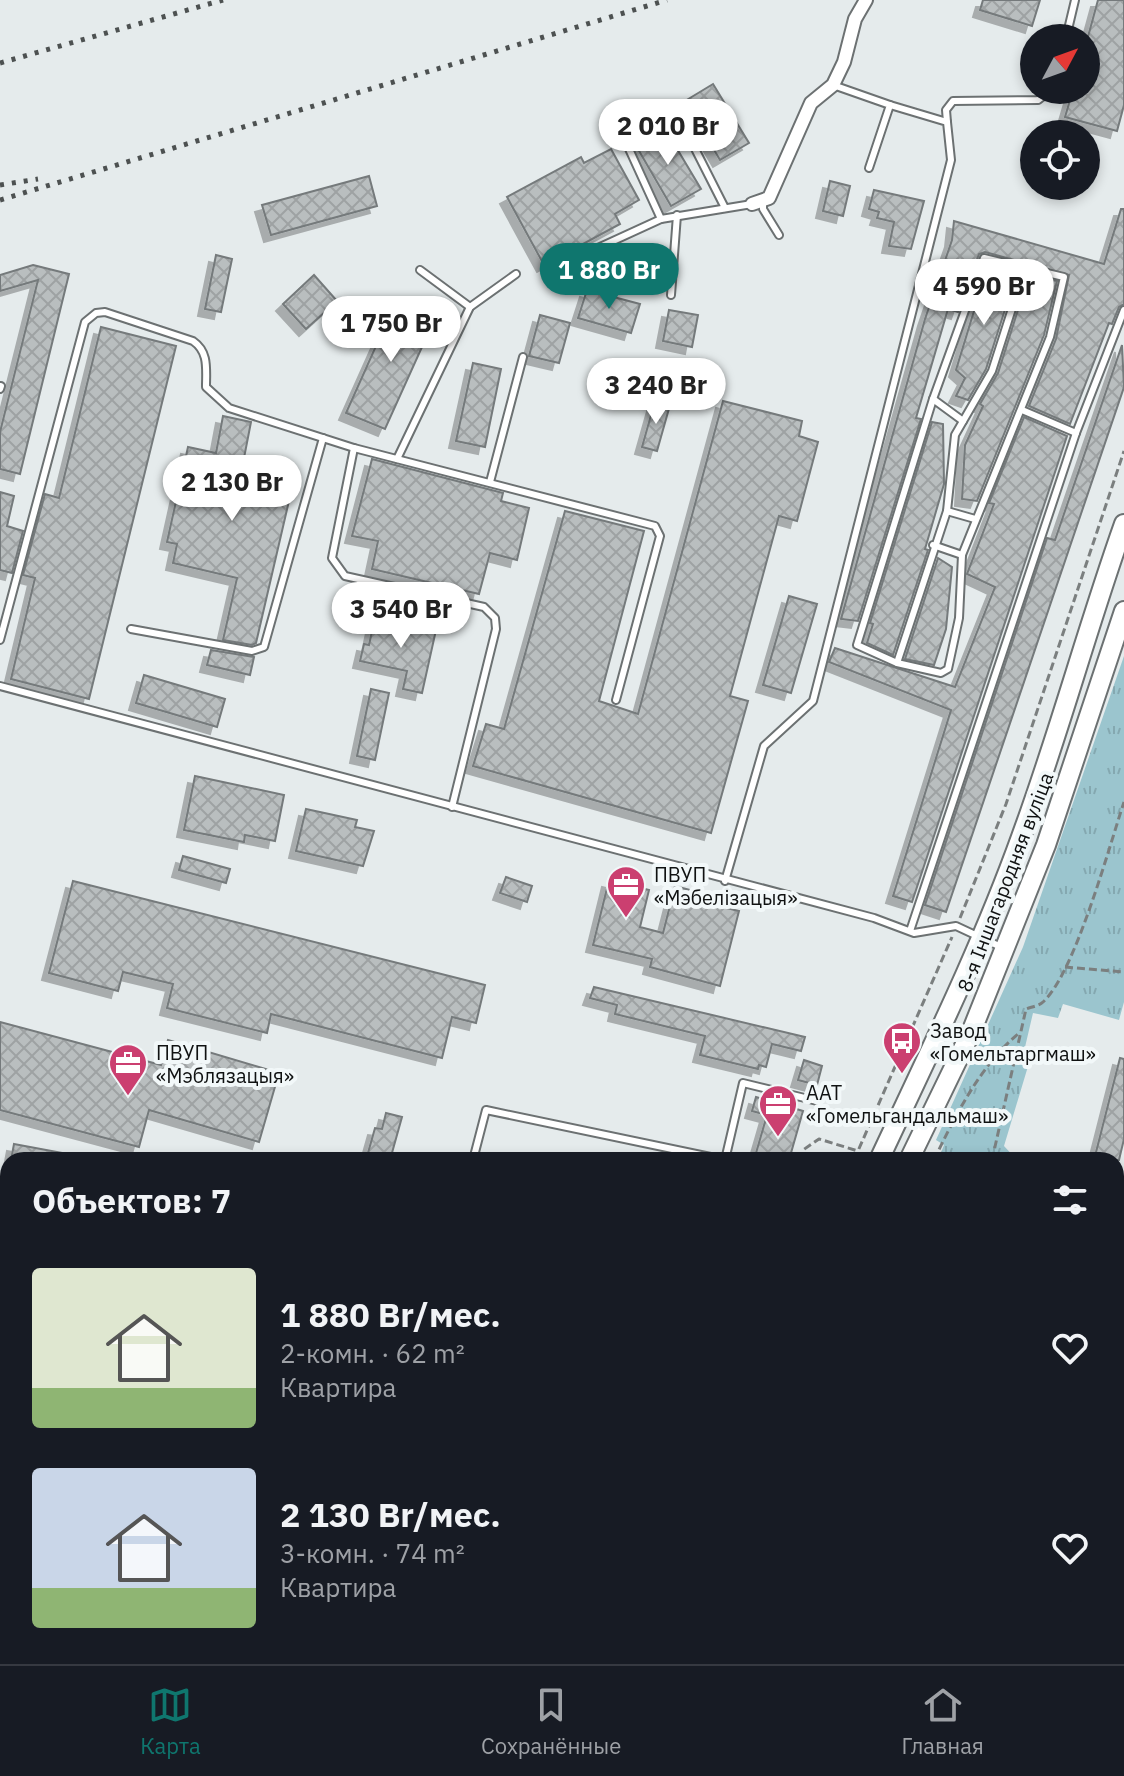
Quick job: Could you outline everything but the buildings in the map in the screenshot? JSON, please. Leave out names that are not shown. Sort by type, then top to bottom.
[{"type":"main road","name":"8-я Іншагародняя вуліца","points":[[883,1152],[983,936],[1022,835],[1085,634],[1124,524]]},
{"type":"main road","name":"8-я Іншагародняя вуліца","points":[[913,1152],[972,1030],[1046,845],[1124,611]]},
{"type":"street","points":[[758,202],[769,198],[780,179],[789,148],[811,103],[833,85],[844,62],[855,19],[866,0]]},
{"type":"lane","points":[[1069,24],[1075,0]]},
{"type":"lane","points":[[833,85],[947,122]]},
{"type":"lane","points":[[725,881],[764,746],[813,701],[951,160],[946,110],[953,101],[1020,100]]},
{"type":"lane","points":[[869,168],[890,105]]},
{"type":"lane","points":[[661,219],[624,138],[670,113],[682,123],[725,208]]},
{"type":"lane","points":[[552,269],[661,219],[758,202],[779,235]]},
{"type":"lane","points":[[671,295],[677,215]]},
{"type":"lane","points":[[984,258],[1025,268],[1064,277],[1050,337],[962,555],[959,618],[948,669],[941,673],[897,663],[860,648],[858,640],[933,399],[984,258]]},
{"type":"lane","points":[[897,663],[933,545],[947,511],[955,435],[992,371],[1025,268]]},
{"type":"lane","points":[[420,270],[470,307]]},
{"type":"lane","points":[[397,459],[470,307],[516,274]]},
{"type":"lane","points":[[910,931],[1076,433],[1124,310]]},
{"type":"lane","points":[[0,640],[81,332],[85,322],[96,313],[105,312],[193,341],[202,348],[206,359],[206,387],[229,408],[354,448],[490,482],[659,530],[657,549],[616,700]]},
{"type":"lane","points":[[490,482],[523,357]]},
{"type":"lane","points":[[933,399],[963,421]]},
{"type":"lane","points":[[1022,410],[1076,433]]},
{"type":"lane","points":[[131,629],[252,651],[264,647],[323,438]]},
{"type":"lane","points":[[354,448],[332,558],[337,568],[345,576],[484,607],[495,618],[496,629],[452,807]]},
{"type":"lane","points":[[947,511],[975,519]]},
{"type":"lane","points":[[933,545],[962,555]]},
{"type":"lane","points":[[0,686],[725,881],[874,918],[914,933],[956,926],[1004,948]]},
{"type":"lane","points":[[727,1152],[743,1083],[817,1101]]},
{"type":"lane","points":[[475,1152],[486,1110],[687,1152]]},
{"type":"path","points":[[802,1152],[819,1139],[858,1151],[1006,804],[1124,451]]},
{"type":"path","points":[[994,1152],[1026,1009],[1042,1003],[1065,967],[1087,913],[1124,802]]},
{"type":"path","points":[[1065,967],[1124,972]]},
{"type":"path","points":[[939,1152],[991,1062],[1020,1033]]},
{"type":"green space","points":[[1124,656],[1124,1002],[1119,1020],[1063,1004],[1058,1018],[1033,1013],[1022,1060],[1029,1063],[1004,1146],[1010,1152],[941,1152],[944,1145],[936,1140],[1023,947]]},
{"type":"railway","points":[[0,63],[223,0]]},
{"type":"railway","points":[[0,200],[667,0]]},
{"type":"railway","points":[[0,185],[38,179]]},
{"type":"place","name":"ПВУП «Мэбелізацыя»","points":[[626,919]]},
{"type":"place","name":"Завод «Гомельтаргмаш»","points":[[902,1075]]},
{"type":"place","name":"ПВУП «Мэблязацыя»","points":[[128,1097]]},
{"type":"place","name":"ААТ «Гомельгандальмаш»","points":[[778,1138]]}]
